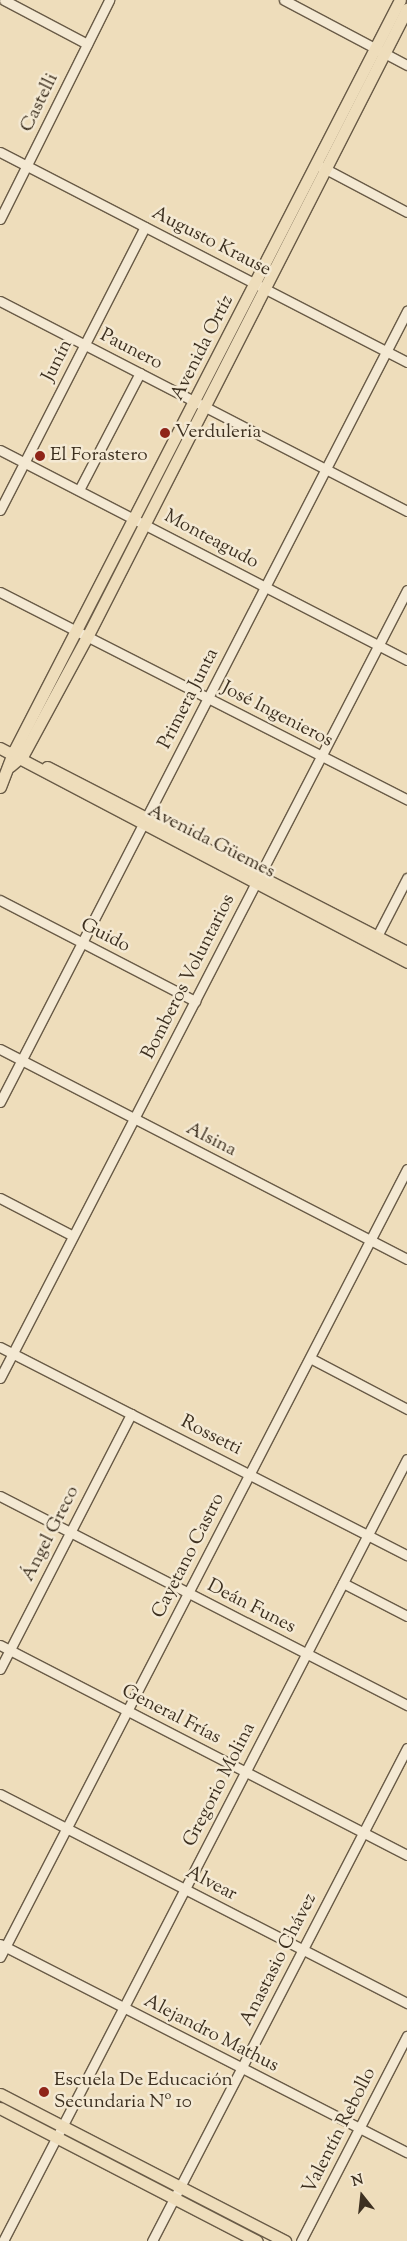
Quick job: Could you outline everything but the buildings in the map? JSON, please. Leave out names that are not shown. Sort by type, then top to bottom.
[{"type":"main road","name":"Avenida Ortíz","points":[[381,51],[400,0]]},
{"type":"main road","name":"Avenida Ortíz","points":[[0,787],[82,633],[138,520],[381,51],[407,9]]},
{"type":"main road","name":"Avenida Güemes","points":[[1,749],[375,940],[407,952]]},
{"type":"main road","name":"Avenida Güemes","points":[[375,940],[407,962]]},
{"type":"main road","points":[[0,2094],[285,2241]]},
{"type":"main road","points":[[0,2108],[257,2241]]},
{"type":"street","points":[[4,0],[87,44]]},
{"type":"street","name":"Castelli","points":[[0,219],[109,0]]},
{"type":"street","points":[[284,0],[407,65]]},
{"type":"street","name":"Augusto Krause","points":[[0,152],[407,362]]},
{"type":"street","points":[[322,167],[407,212]]},
{"type":"street","name":"Junín","points":[[0,510],[145,227]]},
{"type":"street","name":"Paunero","points":[[0,301],[407,511]]},
{"type":"street","name":"Primera Junta","points":[[0,1102],[407,310]]},
{"type":"street","points":[[78,490],[140,373]]},
{"type":"street","name":"Monteagudo","points":[[0,450],[407,660]]},
{"type":"street","name":"Bomberos Voluntarios","points":[[0,1378],[407,590]]},
{"type":"street","name":"José Ingenieros","points":[[0,592],[407,799]]},
{"type":"street","points":[[375,940],[407,878]]},
{"type":"street","name":"Guido","points":[[0,900],[195,1001]]},
{"type":"street","name":"Alsina","points":[[0,1049],[407,1259]]},
{"type":"street","name":"Cayetano Castro","points":[[0,1957],[3,1945],[67,1828],[407,1169]]},
{"type":"street","points":[[0,1198],[74,1236]]},
{"type":"street","name":"Rossetti","points":[[0,1347],[407,1555]]},
{"type":"street","points":[[310,1358],[407,1408]]},
{"type":"street","name":"Ángel Greco","points":[[0,1669],[131,1414]]},
{"type":"street","name":"Gregorio Molina","points":[[3,2241],[407,1459]]},
{"type":"street","name":"Deán Funes","points":[[0,1496],[407,1705]]},
{"type":"street","points":[[343,1583],[407,1616]]},
{"type":"street","name":"General Frías","points":[[0,1645],[407,1856]]},
{"type":"street","name":"Anastasio Chávez","points":[[152,2241],[407,1748]]},
{"type":"street","name":"Alvear","points":[[0,1794],[407,2003]]},
{"type":"street","name":"Alejandro Mathus","points":[[3,1945],[407,2152]]},
{"type":"street","name":"Valentín Rebollo","points":[[301,2241],[407,2036]]},
{"type":"place","name":"Verduleria","points":[[165,433]]},
{"type":"place","name":"El Forastero","points":[[40,456]]},
{"type":"place","name":"Escuela De Educación Secundaria Nº 10","points":[[44,2092]]}]
